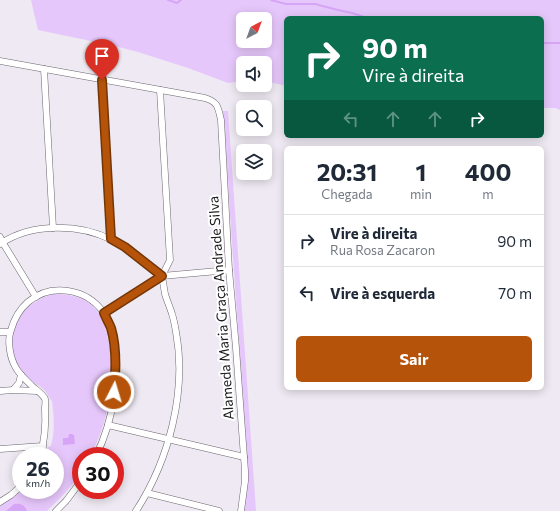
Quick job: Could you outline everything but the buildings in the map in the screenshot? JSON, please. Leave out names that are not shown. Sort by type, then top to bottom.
[{"type":"street","points":[[0,61],[160,90],[170,260],[162,276],[176,333],[179,354],[179,376],[174,422],[169,439],[163,457],[147,493],[136,511]]},
{"type":"street","points":[[44,69],[53,228]]},
{"type":"street","points":[[102,80],[111,239]]},
{"type":"street","name":"Alameda Maria Graça Andrade Silva","points":[[160,90],[211,100],[218,108],[221,120],[229,270],[244,457],[245,481],[241,511]]},
{"type":"street","points":[[36,297],[1,241],[35,230],[72,228],[91,231],[111,239],[125,247],[162,276]]},
{"type":"street","points":[[104,313],[162,276],[229,270]]},
{"type":"street","points":[[0,449],[43,446],[46,425],[45,399],[21,375],[16,367],[11,356],[9,342],[10,332],[14,320],[21,309],[28,302],[50,291],[63,290],[75,292],[88,297],[104,313],[111,328],[116,370],[112,408],[108,425],[100,447]]},
{"type":"street","points":[[0,332],[10,332]]},
{"type":"street","points":[[13,390],[19,383],[21,375]]},
{"type":"street","points":[[0,391],[38,391]]},
{"type":"street","points":[[108,425],[244,457]]},
{"type":"street","points":[[58,510],[72,493]]},
{"type":"street","points":[[147,493],[219,511]]},
{"type":"street","points":[[0,502],[12,494]]},
{"type":"shaded area","points":[[31,0],[560,0],[560,110],[555,108],[544,108],[544,16],[284,16],[284,86],[272,83],[272,56],[236,56],[236,82],[228,83],[138,52],[38,30]]},
{"type":"shaded area","points":[[223,111],[228,111],[256,511],[242,511],[247,461]]},
{"type":"shaded area","points":[[53,294],[71,295],[88,302],[93,306],[103,321],[111,358],[111,387],[102,430],[95,447],[72,447],[72,485],[64,494],[64,447],[48,447],[51,446],[54,424],[52,401],[44,390],[28,379],[18,366],[12,345],[12,335],[18,319],[29,306],[44,297]]},
{"type":"shaded area","points":[[69,434],[74,435],[75,444],[63,445],[63,438],[68,438]]},
{"type":"shaded area","points":[[12,497],[12,499],[59,499],[47,511],[0,511],[0,506]]},
{"type":"shaded area","points":[[14,504],[22,505],[27,511],[6,511]]},
{"type":"waterway","points":[[168,0],[177,3],[181,0]]},
{"type":"waterway","points":[[271,0],[286,4],[315,4],[361,16]]},
{"type":"waterway","points":[[544,43],[560,43]]},
{"type":"route","points":[[102,80],[111,239],[125,247],[162,276],[104,313],[111,328],[114,345],[116,370],[114,392]]}]
